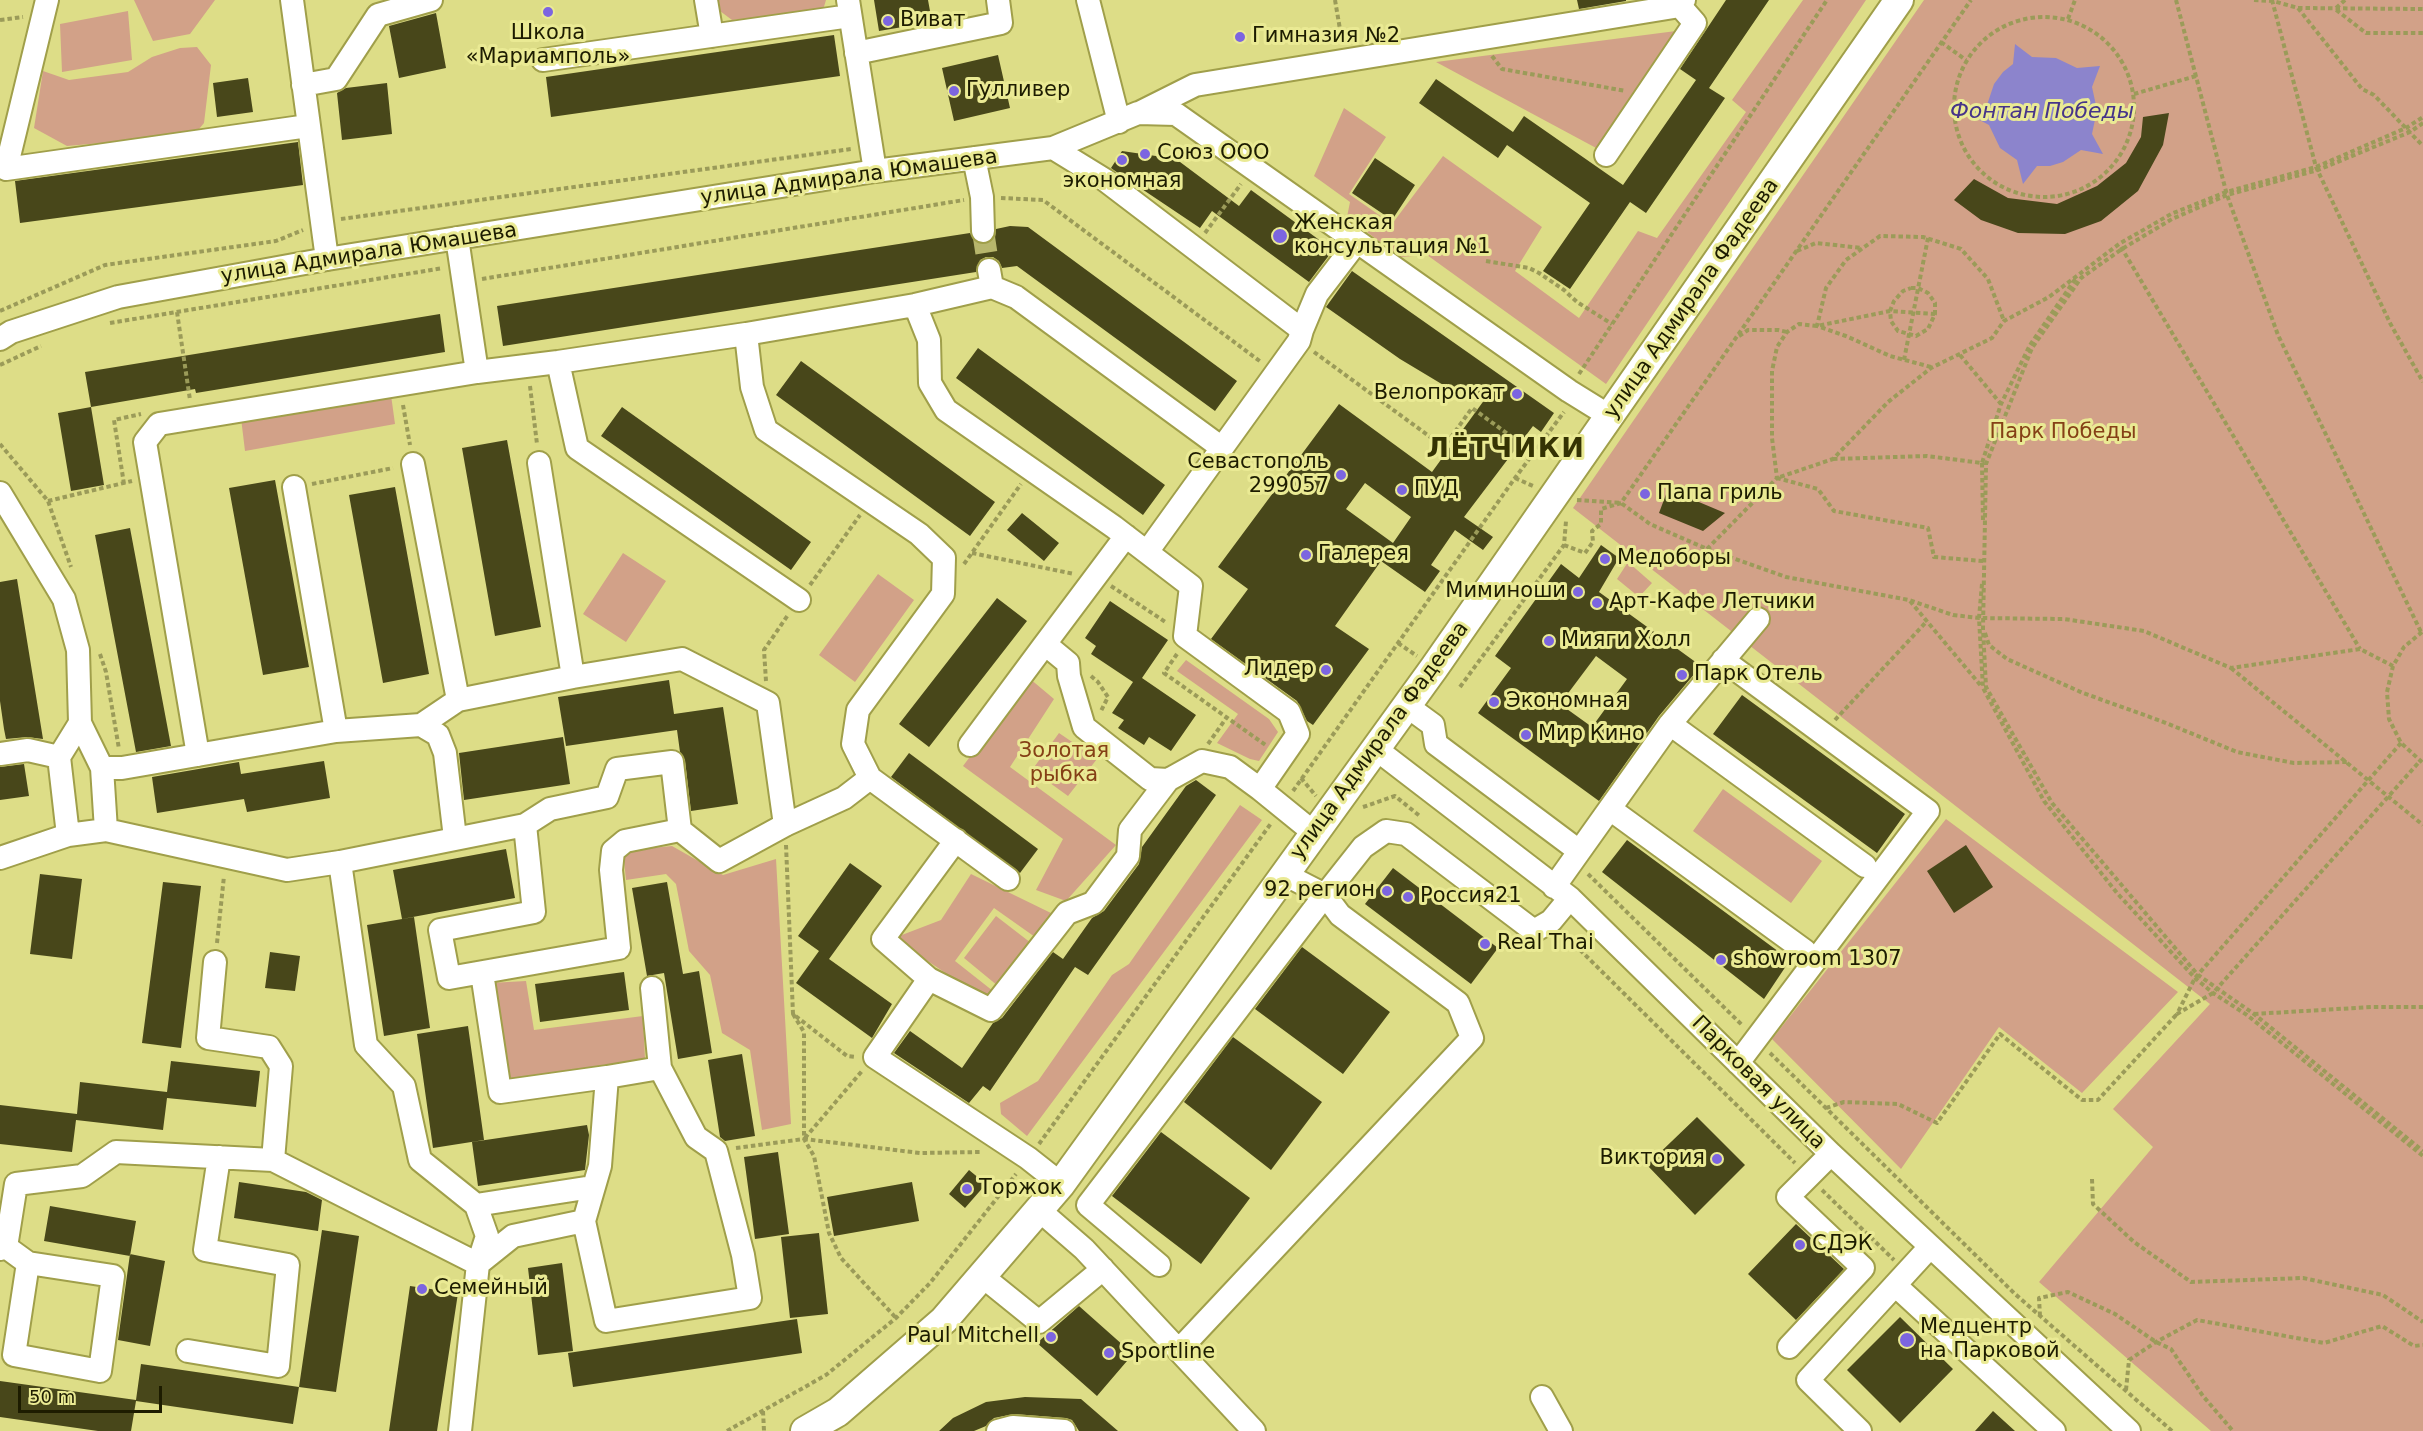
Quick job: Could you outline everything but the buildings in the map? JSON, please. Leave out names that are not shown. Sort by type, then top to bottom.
[{"type":"main road","name":"улица Адмирала Фадеева","points":[[806,1431],[838,1412],[944,1320],[1061,1184],[1407,706],[1611,417],[1899,0]]},
{"type":"street","points":[[47,0],[6,169],[308,126]]},
{"type":"street","points":[[292,0],[327,259]]},
{"type":"street","points":[[303,85],[336,79],[378,15],[430,0]]},
{"type":"street","points":[[706,0],[712,36]]},
{"type":"street","points":[[856,53],[1001,23],[998,0]]},
{"type":"street","points":[[1088,0],[1128,118],[1195,85],[1682,3],[1695,23],[1606,155]]},
{"type":"street","points":[[543,60],[712,36],[849,8],[875,171]]},
{"type":"street","name":"улица Адмирала Юмашева","points":[[0,339],[11,332],[118,297],[327,259],[875,171],[1053,148],[1128,118],[1176,114],[1356,243],[1569,391],[1611,417]]},
{"type":"street","points":[[1053,148],[1105,180],[1194,248],[1300,336]]},
{"type":"street","points":[[974,158],[982,197],[983,231]]},
{"type":"street","points":[[457,238],[477,372]]},
{"type":"street","points":[[1148,552],[1276,374],[1300,336],[1317,294],[1356,243]]},
{"type":"street","points":[[198,755],[145,442],[159,424],[400,383],[746,334],[915,305],[990,278],[1222,448]]},
{"type":"street","points":[[915,305],[929,340],[930,383],[946,410],[1126,536],[1191,586],[1185,636],[1289,712],[1298,734],[1260,789]]},
{"type":"street","points":[[746,334],[752,387],[766,430],[920,534],[944,558],[943,594],[858,710],[854,744],[870,778],[1008,879]]},
{"type":"street","points":[[558,362],[577,448],[799,600]]},
{"type":"street","points":[[539,463],[573,677]]},
{"type":"street","points":[[413,464],[458,700]]},
{"type":"street","points":[[294,487],[336,731]]},
{"type":"street","points":[[0,493],[64,599],[78,650],[80,723],[102,768],[106,830]]},
{"type":"street","points":[[970,745],[1126,536]]},
{"type":"street","points":[[1159,1265],[1088,1205],[1363,847],[1386,831],[1406,834],[1534,932],[1551,921],[1576,855],[1670,724],[1758,619]]},
{"type":"street","points":[[1045,644],[1068,663],[1069,676],[1084,727],[1150,779],[1168,780]]},
{"type":"street","points":[[102,768],[122,768],[336,731],[421,725],[458,700],[573,677],[681,659],[768,702],[785,825]]},
{"type":"street","points":[[1723,660],[1929,811],[1738,1063]]},
{"type":"street","points":[[1407,706],[1433,725],[1436,744],[1576,855]]},
{"type":"street","points":[[68,835],[59,757],[80,723]]},
{"type":"street","points":[[1670,724],[1865,866]]},
{"type":"street","points":[[421,725],[438,735],[446,753],[455,838]]},
{"type":"street","name":"Парковая улица","points":[[1376,749],[1562,893],[1831,1155],[2125,1430]]},
{"type":"street","points":[[0,754],[28,750],[59,757]]},
{"type":"street","points":[[956,840],[883,939],[929,979],[991,1010],[1067,913],[1093,903],[1128,856],[1130,830],[1168,780],[1202,761],[1230,767],[1314,832]]},
{"type":"street","points":[[0,858],[68,835],[106,830],[287,870],[339,862],[525,825],[550,809],[607,797],[617,769],[672,762],[680,830],[719,861],[785,825],[844,798],[870,778]]},
{"type":"street","points":[[1610,809],[1805,951]]},
{"type":"street","points":[[525,825],[534,912],[441,930],[449,978],[619,948],[611,870],[613,851],[625,841],[680,830]]},
{"type":"street","points":[[339,862],[366,1045],[404,1086],[420,1160],[476,1205],[487,1236],[478,1264],[460,1431]]},
{"type":"street","points":[[1179,1350],[1472,1038],[1458,1003],[1340,915],[1325,895],[1284,874]]},
{"type":"street","points":[[216,962],[208,1038],[268,1047],[281,1066],[273,1160]]},
{"type":"street","points":[[482,973],[500,1092],[660,1068]]},
{"type":"street","points":[[929,979],[875,1058],[1023,1155],[1061,1184]]},
{"type":"street","points":[[607,1077],[600,1166],[592,1187],[584,1221],[606,1321],[750,1298],[743,1255],[716,1151],[696,1137],[660,1068],[652,988]]},
{"type":"street","points":[[28,1263],[14,1355],[100,1371],[113,1276],[28,1263],[3,1248],[16,1184],[82,1176],[116,1152],[273,1160],[478,1264]]},
{"type":"street","points":[[1789,1347],[1863,1268],[1788,1197],[1831,1155]]},
{"type":"street","points":[[188,1350],[278,1366],[288,1265],[205,1250],[219,1157]]},
{"type":"street","points":[[476,1205],[592,1187]]},
{"type":"street","points":[[1039,1210],[1084,1249],[1254,1431]]},
{"type":"street","points":[[478,1264],[513,1236],[584,1221]]},
{"type":"street","points":[[1860,1431],[1808,1380],[1929,1248]]},
{"type":"street","points":[[982,1276],[1039,1322],[1103,1269]]},
{"type":"street","points":[[1901,1279],[2054,1431]]},
{"type":"street","points":[[1542,1397],[1561,1431]]},
{"type":"street","points":[[998,1431],[1013,1426],[1065,1431]]},
{"type":"path","points":[[1335,0],[1343,50]]},
{"type":"path","points":[[727,1431],[826,1375],[896,1318],[930,1283],[1282,808],[1325,744],[1564,413],[1569,391],[1827,0]]},
{"type":"path","points":[[1564,545],[1586,553],[1593,542],[1592,531],[1601,524],[1601,508],[1621,503],[1971,0]]},
{"type":"path","points":[[2068,19],[2075,0]]},
{"type":"path","points":[[2176,0],[2227,194],[2278,335],[2422,632],[2404,647],[2393,666],[2386,692],[2390,719],[2401,743],[2422,762],[2213,993],[2177,1014]]},
{"type":"path","points":[[2254,0],[2274,0],[2298,8],[2423,9]]},
{"type":"path","points":[[2274,0],[2317,169],[2390,323],[2423,382]]},
{"type":"path","points":[[2335,9],[2345,0]]},
{"type":"path","points":[[2298,8],[2362,89],[2374,95],[2423,146]]},
{"type":"path","points":[[2335,9],[2366,33],[2423,33]]},
{"type":"path","points":[[2039,16],[2068,19],[2092,30],[2113,46],[2127,69],[2134,94],[2133,126],[2121,155],[2100,179],[2072,193],[2041,198],[2010,192],[1983,175],[1964,150],[1954,121],[1954,89],[1966,60],[1985,38],[2010,22],[2039,16]]},
{"type":"path","points":[[1479,39],[1502,69],[1647,94]]},
{"type":"path","points":[[1941,42],[1966,60]]},
{"type":"path","points":[[2134,94],[2196,76]]},
{"type":"path","points":[[2408,130],[2423,117]]},
{"type":"path","points":[[1833,459],[1888,402],[1932,368],[1992,338],[2004,321],[2049,297],[2121,246],[2227,194],[2317,169],[2423,123]]},
{"type":"path","points":[[0,311],[105,265],[276,241],[321,222],[870,147]]},
{"type":"path","points":[[1194,248],[1247,176]]},
{"type":"path","points":[[99,325],[982,197],[1043,200],[1276,374]]},
{"type":"path","points":[[1817,326],[1826,288],[1846,260],[1880,236],[1928,238],[1961,249],[1988,279],[2004,321]]},
{"type":"path","points":[[1904,360],[1928,238]]},
{"type":"path","points":[[1796,251],[1816,243],[1863,248]]},
{"type":"path","points":[[1983,688],[1981,618],[1986,464],[2032,348],[2081,278],[2121,246]]},
{"type":"path","points":[[2121,246],[2360,649],[2393,666]]},
{"type":"path","points":[[1486,261],[1528,268],[1539,273],[1577,302],[1612,324]]},
{"type":"path","points":[[2078,275],[2030,345],[2001,404],[1982,463],[1981,618],[1986,687],[2052,803],[2196,977],[2217,988],[2254,1014],[2423,1150]]},
{"type":"path","points":[[1918,288],[1928,293],[1935,303],[1935,314],[1928,329],[1916,336],[1909,336],[1898,331],[1891,321],[1890,311],[1894,301],[1903,291],[1918,288]]},
{"type":"path","points":[[1817,326],[1890,311],[1935,314]]},
{"type":"path","points":[[177,312],[190,403]]},
{"type":"path","points":[[1777,478],[1771,415],[1772,370],[1777,347],[1787,332],[1799,324],[1817,326],[1904,360],[1932,368]]},
{"type":"path","points":[[1736,338],[1748,330],[1787,332]]},
{"type":"path","points":[[1300,336],[1444,447],[1472,408],[1534,453]]},
{"type":"path","points":[[0,365],[45,344]]},
{"type":"path","points":[[1960,355],[2001,404]]},
{"type":"path","points":[[527,364],[539,463]]},
{"type":"path","points":[[294,487],[413,464],[400,383]]},
{"type":"path","points":[[1707,549],[1777,478],[1833,459],[1927,456],[1982,463]]},
{"type":"path","points":[[943,594],[1032,469]]},
{"type":"path","points":[[48,501],[151,476]]},
{"type":"path","points":[[1515,478],[1540,489]]},
{"type":"path","points":[[1777,478],[1818,489],[1833,512],[1928,528],[1935,557],[1983,561]]},
{"type":"path","points":[[768,702],[764,650],[871,500]]},
{"type":"path","points":[[1574,500],[1621,503],[1650,524],[1707,549],[1786,577],[1909,600],[1953,615],[1981,618],[2064,619],[2144,631],[2231,668],[2423,825]]},
{"type":"path","points":[[1460,687],[1564,545],[1567,516]]},
{"type":"path","points":[[972,553],[1065,573],[1096,576],[1171,626]]},
{"type":"path","points":[[1909,600],[1983,688],[2044,801],[2117,893],[2213,993],[2247,1015],[2423,1156]]},
{"type":"path","points":[[1823,734],[1927,621]]},
{"type":"path","points":[[1983,629],[1989,645],[2007,659],[2083,693],[2161,721],[2236,752],[2294,762],[2348,762]]},
{"type":"path","points":[[1398,643],[1421,659]]},
{"type":"path","points":[[1182,646],[1164,673],[1275,752],[1285,733],[1298,734],[1325,744]]},
{"type":"path","points":[[2231,668],[2360,649]]},
{"type":"path","points":[[1090,676],[1098,682],[1108,697],[1099,715]]},
{"type":"path","points":[[1216,750],[1206,747],[1227,717]]},
{"type":"path","points":[[1826,1108],[1844,1102],[1898,1104],[1937,1123],[2000,1034],[2082,1100],[2098,1100],[2177,1014],[2196,977],[2401,743]]},
{"type":"path","points":[[1301,778],[1321,800]]},
{"type":"path","points":[[1355,813],[1364,806],[1395,796],[1425,820]]},
{"type":"path","points":[[785,825],[793,1014],[804,1032],[804,1139],[814,1156],[830,1233],[841,1258],[896,1318]]},
{"type":"path","points":[[1576,855],[1756,1040],[1936,1218],[2040,1316],[2172,1431]]},
{"type":"path","points":[[216,962],[226,856]]},
{"type":"path","points":[[1551,921],[1809,1177],[1901,1279]]},
{"type":"path","points":[[2247,1015],[2372,1007],[2423,1007]]},
{"type":"path","points":[[793,1014],[847,1056],[875,1058]]},
{"type":"path","points":[[804,1139],[847,1086],[875,1058]]},
{"type":"path","points":[[716,1151],[804,1139],[920,1153],[1023,1155]]},
{"type":"path","points":[[2092,1179],[2093,1204],[2134,1242],[2191,1282],[2303,1278],[2384,1295],[2423,1322]]},
{"type":"path","points":[[2040,1316],[2039,1298],[2067,1292],[2115,1314],[2156,1342],[2171,1348],[2203,1396],[2233,1431]]},
{"type":"path","points":[[2126,1391],[2129,1360],[2156,1342],[2198,1320],[2324,1343],[2382,1326],[2414,1346],[2423,1345]]},
{"type":"path","points":[[763,1411],[764,1431]]},
{"type":"green space","points":[[134,0],[215,0],[190,34],[153,41]]},
{"type":"green space","points":[[719,0],[826,0],[823,10],[732,20],[720,11]]},
{"type":"green space","points":[[1803,0],[1866,0],[1606,384],[1427,255],[1400,257],[1347,217],[1350,202],[1314,176],[1344,108],[1386,137],[1349,194],[1392,224],[1443,156],[1542,227],[1515,271],[1579,318],[1638,231],[1657,238],[1746,112],[1732,100]]},
{"type":"green space","name":"Парк Победы","points":[[1924,0],[2423,0],[2423,1431],[2211,1431],[2039,1282],[2153,1147],[2113,1109],[2210,1004],[1573,508]]},
{"type":"green space","points":[[128,11],[132,60],[62,72],[60,24]]},
{"type":"green space","points":[[1676,31],[1598,149],[1436,62]]},
{"type":"green space","points":[[197,47],[211,65],[204,123],[194,135],[67,146],[34,128],[43,71],[69,80],[128,72],[152,57],[180,48]]},
{"type":"green space","points":[[391,395],[395,424],[245,451],[241,418]]},
{"type":"green space","points":[[623,553],[666,581],[626,642],[583,614]]},
{"type":"green space","points":[[1628,562],[1652,583],[1639,597],[1617,579]]},
{"type":"green space","points":[[878,574],[914,600],[855,682],[819,655]]},
{"type":"green space","points":[[1186,660],[1269,719],[1278,732],[1259,761],[1217,743],[1238,714],[1177,671]]},
{"type":"green space","points":[[1029,678],[1054,699],[1010,767],[1116,845],[1066,901],[1036,890],[1063,839],[963,766]]},
{"type":"green space","name":"Золотая рыбка","points":[[1059,733],[1097,759],[1068,796],[1032,770]]},
{"type":"green space","points":[[1723,789],[1822,861],[1791,903],[1693,831]]},
{"type":"green space","points":[[1240,805],[1262,820],[1027,1136],[1001,1114],[1000,1103],[1038,1081],[1112,975],[1129,964]]},
{"type":"green space","points":[[1946,819],[2178,992],[2082,1093],[1999,1027],[1901,1169],[1772,1039]]},
{"type":"green space","points":[[672,846],[723,875],[776,859],[791,1124],[762,1130],[750,1050],[722,1033],[710,975],[689,951],[676,884],[666,874],[626,880],[623,851]]},
{"type":"green space","points":[[971,874],[1053,914],[1035,937],[994,908],[955,961],[993,991],[985,1000],[894,938],[941,920]]},
{"type":"green space","points":[[996,916],[1031,943],[998,986],[964,958]]},
{"type":"green space","points":[[526,981],[534,1030],[643,1016],[645,1059],[509,1083],[490,983]]},
{"type":"water","name":"Фонтан Победы","points":[[2015,44],[2032,57],[2056,58],[2077,68],[2100,66],[2092,87],[2097,110],[2092,134],[2103,154],[2081,150],[2063,162],[2050,166],[2037,166],[2023,184],[2017,160],[2000,148],[1989,125],[1968,114],[1987,105],[1994,84],[2013,64]]},
{"type":"tunnel","points":[[983,231],[989,270]]},
{"type":"place","name":"Школа «Мариамполь»","points":[[548,12]]},
{"type":"place","name":"Виват","points":[[888,21]]},
{"type":"place","name":"Гимназия №2","points":[[1240,37]]},
{"type":"place","name":"Гулливер","points":[[954,91]]},
{"type":"place","name":"Союз ООО","points":[[1145,154]]},
{"type":"place","name":"экономная","points":[[1122,160]]},
{"type":"place","name":"Женская консультация №1","points":[[1280,236]]},
{"type":"place","name":"Велопрокат","points":[[1517,394]]},
{"type":"place","name":"Севастополь 299057","points":[[1341,475]]},
{"type":"place","name":"ПУД","points":[[1402,490]]},
{"type":"place","name":"Папа гриль","points":[[1645,494]]},
{"type":"place","name":"Галерея","points":[[1306,555]]},
{"type":"place","name":"Медоборы","points":[[1605,559]]},
{"type":"place","name":"Миминоши","points":[[1578,592]]},
{"type":"place","name":"Арт-Кафе Летчики","points":[[1597,603]]},
{"type":"place","name":"Мияги Холл","points":[[1549,641]]},
{"type":"place","name":"Лидер","points":[[1326,670]]},
{"type":"place","name":"Парк Отель","points":[[1682,675]]},
{"type":"place","name":"Экономная","points":[[1494,702]]},
{"type":"place","name":"Мир Кино","points":[[1526,735]]},
{"type":"place","name":"92 регион","points":[[1387,891]]},
{"type":"place","name":"Россия21","points":[[1408,897]]},
{"type":"place","name":"Real Thai","points":[[1485,944]]},
{"type":"place","name":"showroom 1307","points":[[1721,960]]},
{"type":"place","name":"Виктория","points":[[1717,1159]]},
{"type":"place","name":"Торжок","points":[[967,1189]]},
{"type":"place","name":"СДЭК","points":[[1800,1245]]},
{"type":"place","name":"Семейный","points":[[422,1289]]},
{"type":"place","name":"Paul Mitchell","points":[[1051,1337]]},
{"type":"place","name":"Медцентр на Парковой","points":[[1907,1340]]},
{"type":"place","name":"Sportline","points":[[1109,1353]]},
{"type":"district","name":"ЛЁТЧИКИ","points":[[1506,450]]}]
